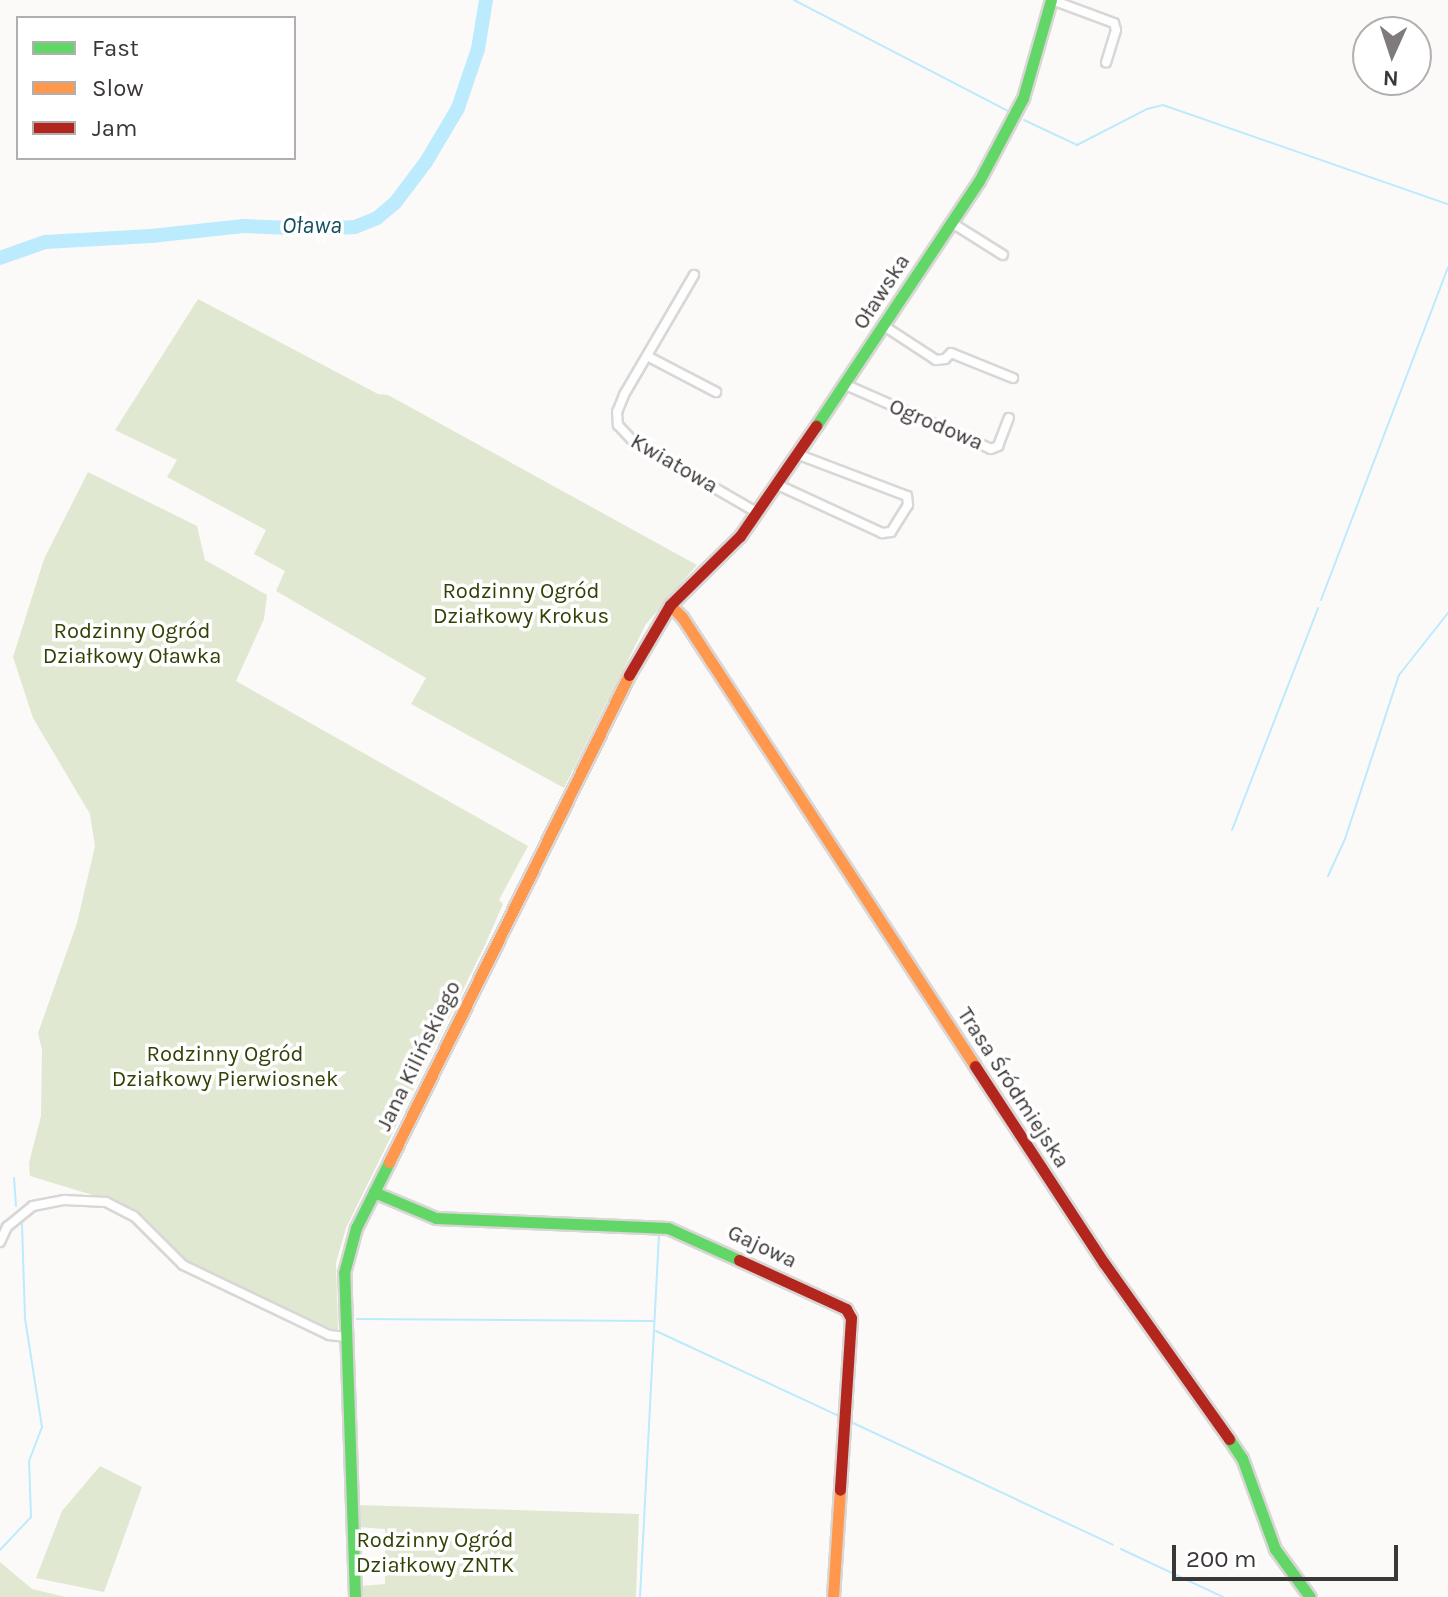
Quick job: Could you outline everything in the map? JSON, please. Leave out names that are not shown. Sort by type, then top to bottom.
[{"type":"street","points":[[1051,0],[1114,23],[1116,30],[1106,63]]},
{"type":"street","name":"Oławska","points":[[697,578],[740,536],[758,513],[952,223],[1017,113],[1042,41],[1051,0]]},
{"type":"street","points":[[952,223],[1003,255]]},
{"type":"street","name":"Kwiatowa","points":[[694,275],[617,412],[621,431],[758,513]]},
{"type":"street","points":[[884,326],[936,360],[945,359],[951,353],[1013,378]]},
{"type":"street","points":[[647,356],[716,392]]},
{"type":"street","name":"Ogrodowa","points":[[846,385],[991,449],[998,446],[1009,418]]},
{"type":"street","points":[[778,485],[882,533],[891,532],[908,505],[907,496],[799,455]]},
{"type":"street","name":"Jana Kilińskiego","points":[[355,1597],[346,1260],[356,1228],[645,642],[670,605],[697,578]]},
{"type":"street","name":"Trasa Śródmiejska","points":[[670,605],[682,617],[1111,1274],[1242,1458],[1275,1549],[1310,1597]]},
{"type":"street","name":"Gajowa","points":[[374,1192],[436,1218],[668,1228],[846,1309],[851,1318],[833,1597]]},
{"type":"street","points":[[0,1242],[7,1227],[33,1206],[64,1200],[106,1202],[134,1216],[186,1267],[329,1335],[346,1337]]},
{"type":"green space","name":"Rodzinny Ogród Działkowy Krokus","points":[[198,299],[378,394],[388,395],[697,565],[646,624],[564,788],[411,704],[426,678],[276,591],[285,571],[254,554],[266,530],[167,477],[177,460],[115,430]]},
{"type":"green space","points":[[88,472],[197,526],[205,560],[267,595],[264,619],[236,681],[528,846],[499,900],[503,904],[485,945],[346,1228],[336,1263],[338,1329],[334,1332],[186,1262],[144,1217],[125,1205],[30,1176],[29,1163],[41,1116],[42,1050],[38,1033],[77,923],[95,846],[90,814],[33,718],[13,657],[44,559]]},
{"type":"green space","points":[[100,1466],[142,1487],[104,1592],[36,1578],[62,1511]]},
{"type":"green space","name":"Rodzinny Ogród Działkowy ZNTK","points":[[358,1505],[639,1514],[636,1597],[359,1597],[360,1586],[385,1584],[385,1529],[357,1527]]},
{"type":"green space","points":[[0,1562],[32,1589],[66,1597],[0,1597]]},
{"type":"waterway","name":"Oława","points":[[0,258],[45,242],[151,236],[243,226],[355,227],[377,218],[395,203],[426,162],[458,108],[478,49],[486,0]]},
{"type":"waterway","points":[[794,0],[1010,112]]},
{"type":"waterway","points":[[1024,120],[1077,145],[1147,109],[1163,105],[1448,204]]},
{"type":"waterway","points":[[1321,600],[1448,267]]},
{"type":"waterway","points":[[1232,830],[1318,608]]},
{"type":"waterway","points":[[1328,876],[1345,839],[1399,675],[1448,613]]},
{"type":"waterway","points":[[14,1178],[16,1206]]},
{"type":"waterway","points":[[0,1550],[31,1517],[29,1461],[42,1427],[25,1319],[22,1221]]},
{"type":"waterway","points":[[640,1597],[659,1233]]},
{"type":"waterway","points":[[357,1319],[653,1321]]},
{"type":"waterway","points":[[656,1331],[839,1416]]},
{"type":"waterway","points":[[851,1422],[1113,1545]]},
{"type":"waterway","points":[[1121,1549],[1223,1597]]},
{"type":"traffic: fast","points":[[816,426],[979,181],[1023,98],[1051,0]]},
{"type":"traffic: fast","points":[[355,1597],[344,1273],[356,1228],[389,1162]]},
{"type":"traffic: fast","points":[[374,1192],[436,1218],[668,1228],[739,1260]]},
{"type":"traffic: fast","points":[[1229,1439],[1242,1458],[1275,1549],[1310,1597]]},
{"type":"traffic: slow","points":[[670,605],[682,617],[975,1066]]},
{"type":"traffic: slow","points":[[389,1162],[629,675]]},
{"type":"traffic: slow","points":[[833,1597],[840,1490]]},
{"type":"traffic: jam","points":[[629,675],[670,605],[740,536],[816,426]]},
{"type":"traffic: jam","points":[[975,1066],[1104,1263],[1229,1439]]},
{"type":"traffic: jam","points":[[739,1260],[846,1309],[851,1318],[840,1490]]},
{"type":"park label","name":"Rodzinny Ogród Działkowy Oławka","points":[[132,644]]},
{"type":"park label","name":"Rodzinny Ogród Działkowy Pierwiosnek","points":[[225,1066]]}]
